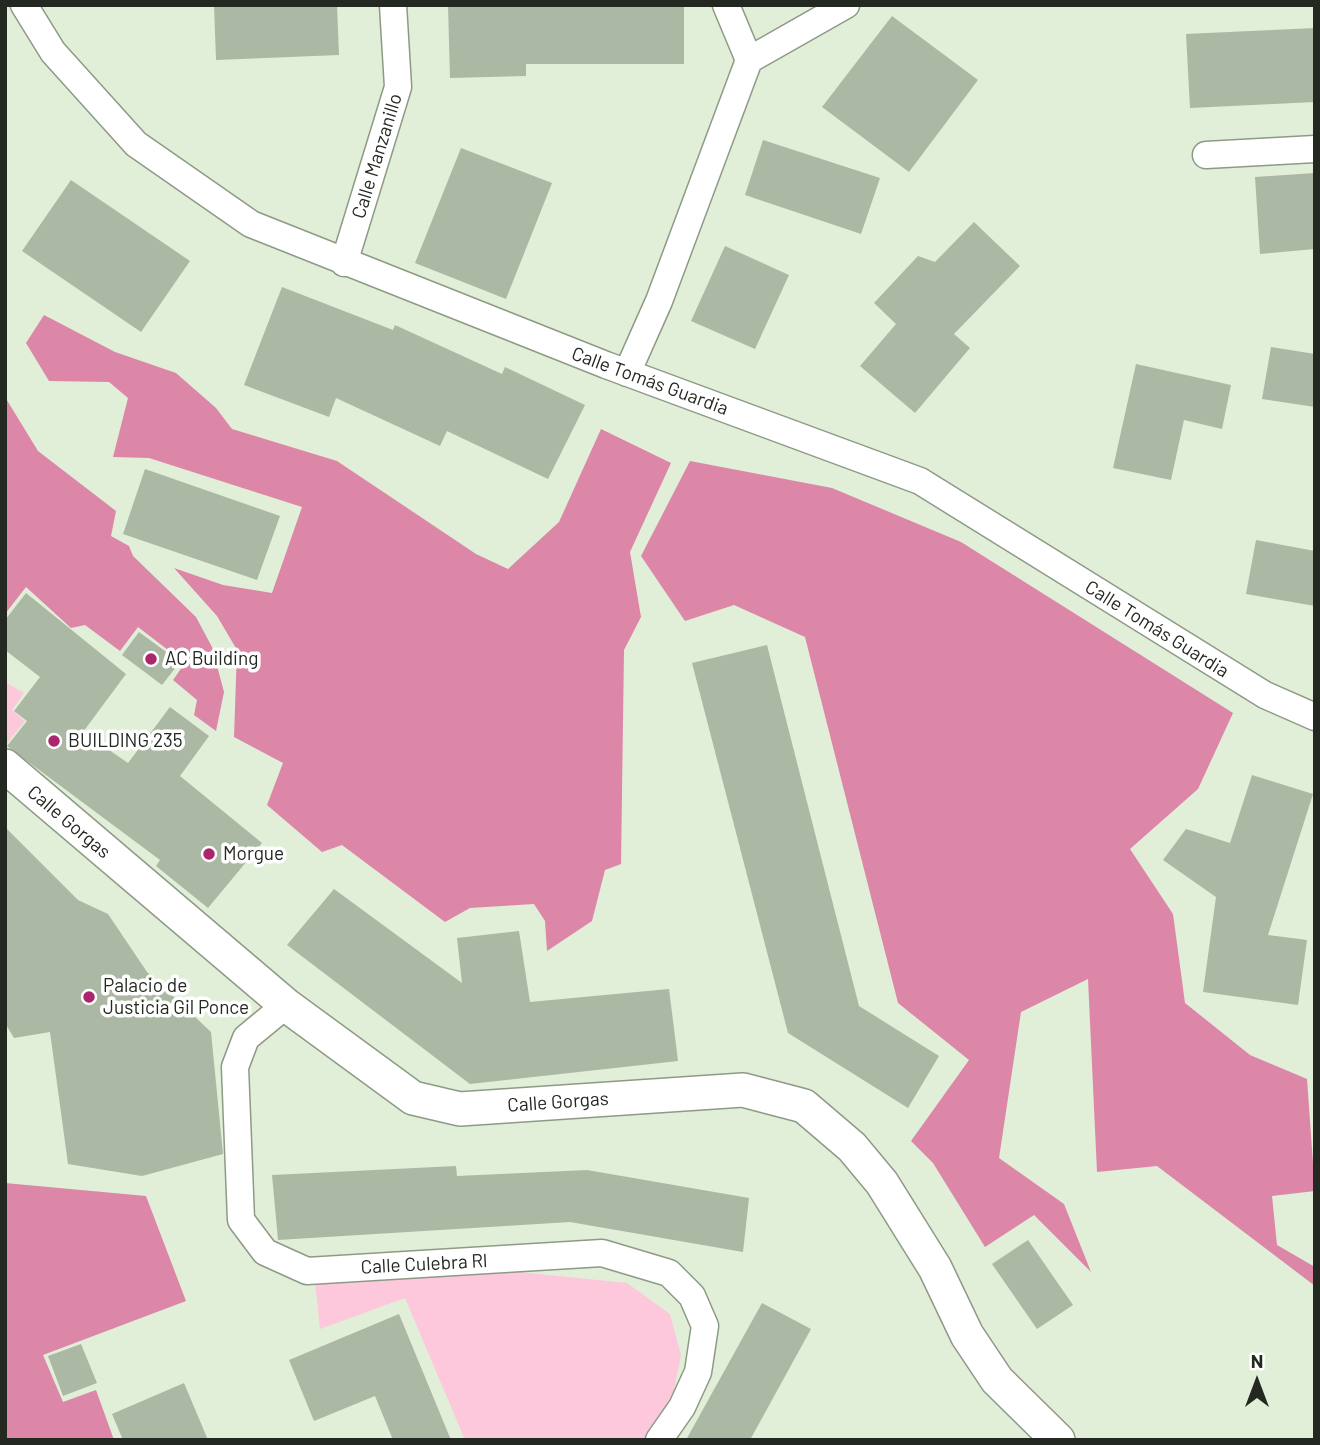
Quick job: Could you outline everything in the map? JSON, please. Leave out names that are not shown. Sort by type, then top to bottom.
[{"type":"street","name":"Calle Tomás Guardia","points":[[24,5],[53,52],[136,144],[251,224],[627,373],[920,481],[1265,695],[1315,717]]},
{"type":"street","name":"Calle Manzanillo","points":[[344,263],[398,87],[393,5]]},
{"type":"street","points":[[726,5],[749,60]]},
{"type":"street","points":[[627,373],[659,301],[749,60],[846,5]]},
{"type":"street","points":[[1206,155],[1315,149]]},
{"type":"street","name":"Calle Gorgas","points":[[5,766],[286,1005],[413,1098],[460,1109],[743,1090],[804,1106],[852,1147],[882,1183],[935,1268],[967,1335],[997,1380],[1058,1440]]},
{"type":"street","name":"Calle Culebra Rl","points":[[286,1005],[246,1038],[235,1067],[241,1220],[265,1252],[307,1271],[602,1253],[669,1273],[692,1296],[705,1326],[698,1372],[682,1408],[659,1440]]},
{"type":"shaded area","points":[[44,315],[115,352],[176,373],[216,408],[232,429],[337,461],[476,554],[508,569],[559,522],[601,429],[671,463],[630,552],[641,617],[624,650],[621,864],[605,870],[592,921],[547,951],[545,921],[534,904],[470,908],[445,922],[342,845],[322,852],[267,805],[283,763],[234,737],[237,650],[217,616],[174,568],[223,585],[272,593],[302,507],[149,458],[113,457],[128,398],[109,382],[49,381],[26,343]]},
{"type":"shaded area","points":[[5,397],[38,451],[116,511],[111,536],[129,546],[133,556],[196,617],[212,647],[224,692],[216,731],[194,715],[197,700],[173,680],[185,663],[138,627],[120,651],[85,625],[71,628],[26,587],[5,614]]},
{"type":"shaded area","points":[[690,461],[832,488],[961,542],[1233,713],[1198,789],[1130,849],[1173,914],[1185,1003],[1250,1055],[1307,1079],[1315,1191],[1272,1196],[1277,1245],[1315,1267],[1315,1286],[1157,1166],[1097,1172],[1088,979],[1021,1012],[999,1158],[1064,1204],[1091,1272],[1034,1215],[985,1247],[933,1163],[911,1141],[969,1060],[898,1003],[805,637],[734,605],[685,621],[641,556]]},
{"type":"shaded area","points":[[5,682],[24,693],[12,710],[25,721],[7,743]]},
{"type":"shaded area","points":[[5,1183],[146,1196],[186,1301],[43,1355],[63,1402],[96,1390],[114,1440],[5,1440]]},
{"type":"shaded area","points":[[519,1272],[627,1283],[670,1314],[681,1355],[674,1390],[649,1440],[465,1440],[405,1298],[320,1329],[315,1281]]},
{"type":"building","points":[[214,5],[337,5],[339,55],[216,60]]},
{"type":"building","points":[[448,5],[684,5],[684,64],[526,64],[526,76],[450,78]]},
{"type":"building","points":[[892,16],[978,80],[909,172],[822,107]]},
{"type":"building","points":[[1315,28],[1315,102],[1190,108],[1186,34]]},
{"type":"building","points":[[763,140],[880,178],[861,234],[745,195]]},
{"type":"building","points":[[461,148],[552,183],[506,299],[415,263]]},
{"type":"building","points":[[1315,173],[1315,249],[1260,254],[1255,177]]},
{"type":"building","points":[[71,180],[190,261],[141,332],[22,251]]},
{"type":"building","points":[[974,222],[1020,266],[954,334],[970,348],[915,413],[860,366],[896,324],[874,303],[918,256],[935,262]]},
{"type":"building","points":[[725,246],[789,275],[755,349],[691,321]]},
{"type":"building","points":[[282,287],[393,330],[395,325],[502,374],[505,367],[585,405],[548,479],[447,431],[440,446],[336,398],[329,417],[244,385]]},
{"type":"building","points":[[1271,347],[1315,354],[1315,407],[1262,399]]},
{"type":"building","points":[[1136,364],[1231,385],[1222,429],[1184,420],[1171,480],[1113,468]]},
{"type":"building","points":[[145,469],[280,516],[257,580],[123,534]]},
{"type":"building","points":[[1256,540],[1315,551],[1315,606],[1246,594]]},
{"type":"building","points":[[26,593],[126,674],[83,732],[128,763],[170,707],[209,736],[180,776],[262,843],[208,908],[156,866],[160,860],[7,746],[27,721],[14,711],[40,677],[5,650],[5,620]]},
{"type":"building","name":"AC Building","points":[[139,632],[180,662],[162,685],[122,655]]},
{"type":"building","points":[[767,645],[859,1006],[939,1056],[908,1108],[788,1033],[692,663]]},
{"type":"building","points":[[1252,775],[1313,794],[1268,935],[1307,940],[1298,1005],[1203,992],[1216,897],[1163,860],[1186,829],[1230,843]]},
{"type":"building","name":"Palacio de Justicia Gil Ponce","points":[[5,827],[78,900],[108,914],[147,972],[211,1032],[223,1154],[142,1176],[68,1164],[50,1032],[14,1038],[5,1023]]},
{"type":"building","points":[[334,889],[462,983],[457,938],[519,931],[530,1002],[669,989],[678,1061],[470,1084],[287,945]]},
{"type":"building","points":[[456,1166],[457,1176],[587,1170],[749,1198],[743,1252],[570,1222],[278,1240],[272,1175]]},
{"type":"building","points":[[1028,1240],[1073,1305],[1037,1329],[992,1264]]},
{"type":"building","points":[[762,1303],[811,1329],[750,1440],[686,1440]]},
{"type":"building","points":[[399,1314],[451,1440],[393,1440],[375,1396],[314,1421],[289,1360]]},
{"type":"building","points":[[81,1344],[97,1383],[63,1396],[48,1356]]},
{"type":"building","points":[[184,1383],[208,1440],[123,1440],[112,1414]]},
{"type":"place","name":"AC Building","points":[[151,659]]},
{"type":"place","name":"BUILDING 235","points":[[54,741]]},
{"type":"place","name":"Morgue","points":[[209,854]]},
{"type":"place","name":"Palacio de Justicia Gil Ponce","points":[[89,997]]}]
